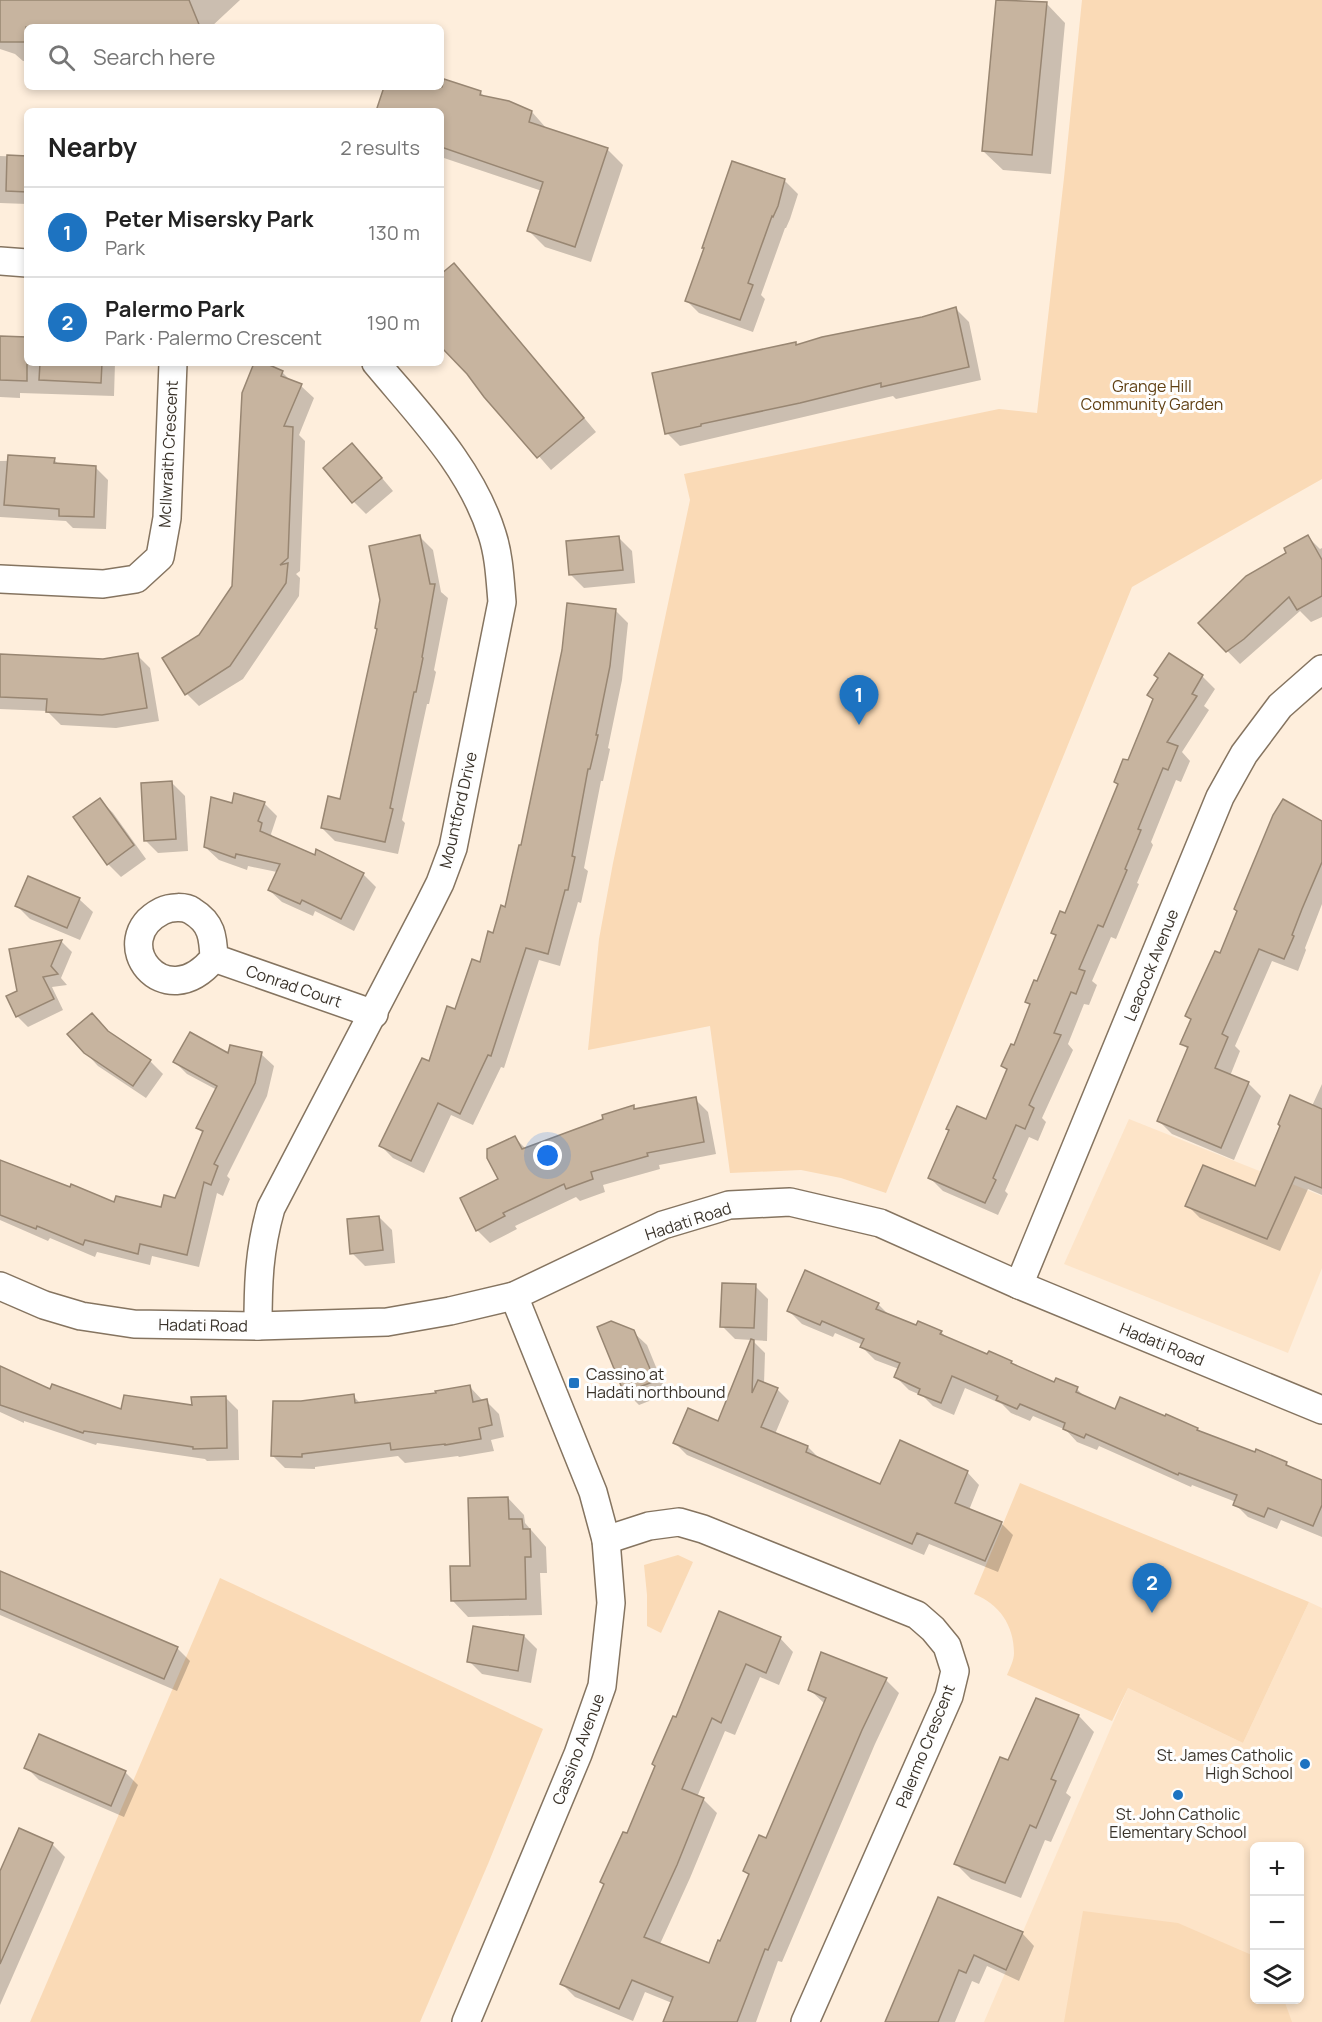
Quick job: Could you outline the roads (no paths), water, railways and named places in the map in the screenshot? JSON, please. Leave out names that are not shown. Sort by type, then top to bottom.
[{"type":"street","points":[[0,261],[24,262]]},
{"type":"street","name":"McIlwraith Crescent","points":[[0,579],[103,584],[136,579],[160,557],[166,518],[173,366]]},
{"type":"street","name":"Mountford Drive","points":[[258,1326],[258,1275],[262,1239],[271,1208],[374,1014],[440,883],[453,848],[502,602],[493,536],[482,506],[457,461],[378,366]]},
{"type":"street","name":"Leacock Avenue","points":[[1019,1285],[1220,797],[1244,754],[1280,706],[1322,669]]},
{"type":"street","name":"Conrad Court","points":[[214,958],[374,1014]]},
{"type":"street","name":"Hadati Road","points":[[0,1286],[44,1305],[81,1317],[134,1324],[258,1326],[387,1322],[450,1311],[514,1296],[663,1225],[729,1205],[790,1202],[880,1223],[1019,1285],[1319,1401]]},
{"type":"street","name":"Cassino Avenue","points":[[474,2019],[578,1754],[602,1686],[611,1603],[606,1540],[593,1492],[514,1296]]},
{"type":"street","name":"Palermo Crescent","points":[[606,1540],[649,1526],[679,1522],[703,1529],[917,1616],[933,1629],[947,1646],[955,1671],[949,1696],[805,2022]]},
{"type":"place","name":"Peter Misersky Park","points":[[859,725]]},
{"type":"place","name":"Cassino at Hadati northbound","points":[[574,1383]]},
{"type":"place","name":"Palermo Park","points":[[1152,1613]]},
{"type":"place","name":"St. James Catholic High School","points":[[1305,1764]]},
{"type":"place","name":"St. John Catholic Elementary School","points":[[1178,1795]]},
{"type":"park label","name":"Grange Hill Community Garden","points":[[1152,395]]}]
